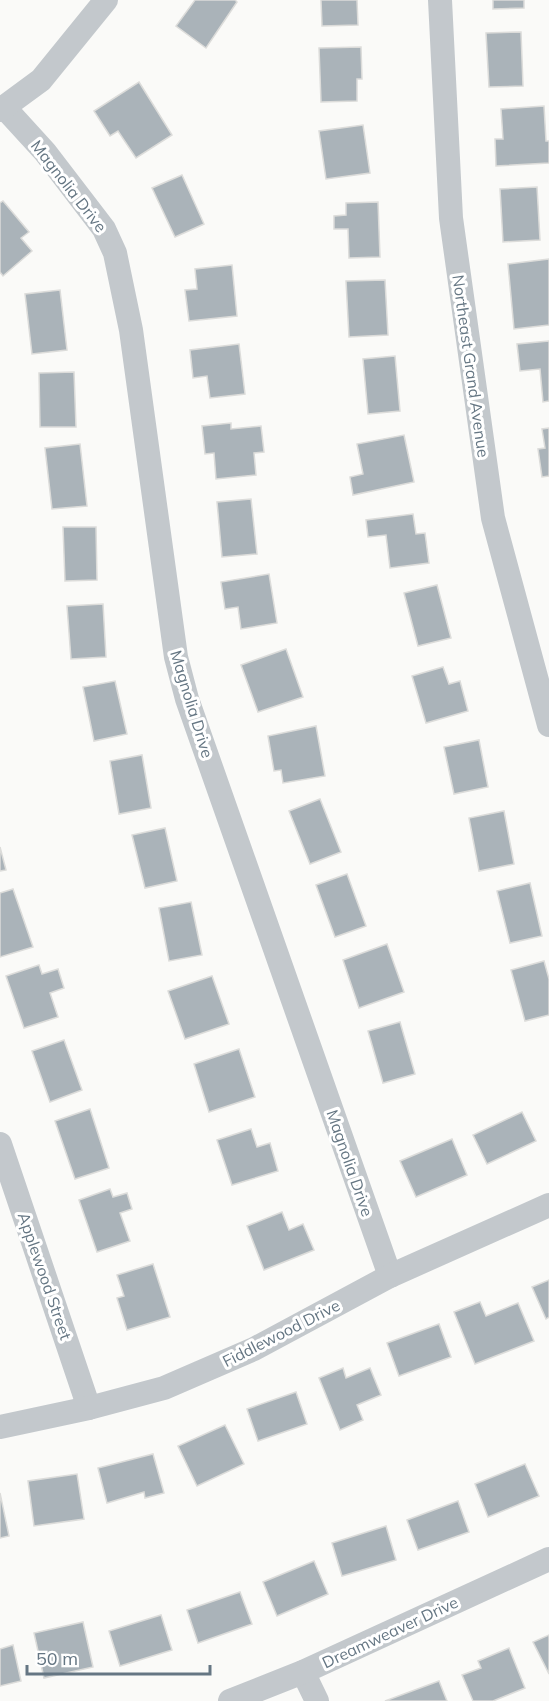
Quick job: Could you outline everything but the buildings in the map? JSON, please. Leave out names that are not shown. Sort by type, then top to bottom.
[{"type":"street","points":[[2,109],[41,80],[106,0]]},
{"type":"street","name":"Northeast Grand Avenue","points":[[440,0],[451,218],[492,519],[549,725]]},
{"type":"street","name":"Magnolia Drive","points":[[2,109],[45,152],[104,229],[115,253],[131,330],[174,645],[187,699],[390,1276]]},
{"type":"street","name":"Applewood Street","points":[[0,1144],[89,1408]]},
{"type":"street","name":"Fiddlewood Drive","points":[[0,1427],[89,1408],[164,1388],[254,1349],[390,1276],[549,1204]]},
{"type":"street","name":"Dreamweaver Drive","points":[[230,1701],[303,1672],[549,1559]]},
{"type":"street","points":[[303,1672],[317,1701]]}]
